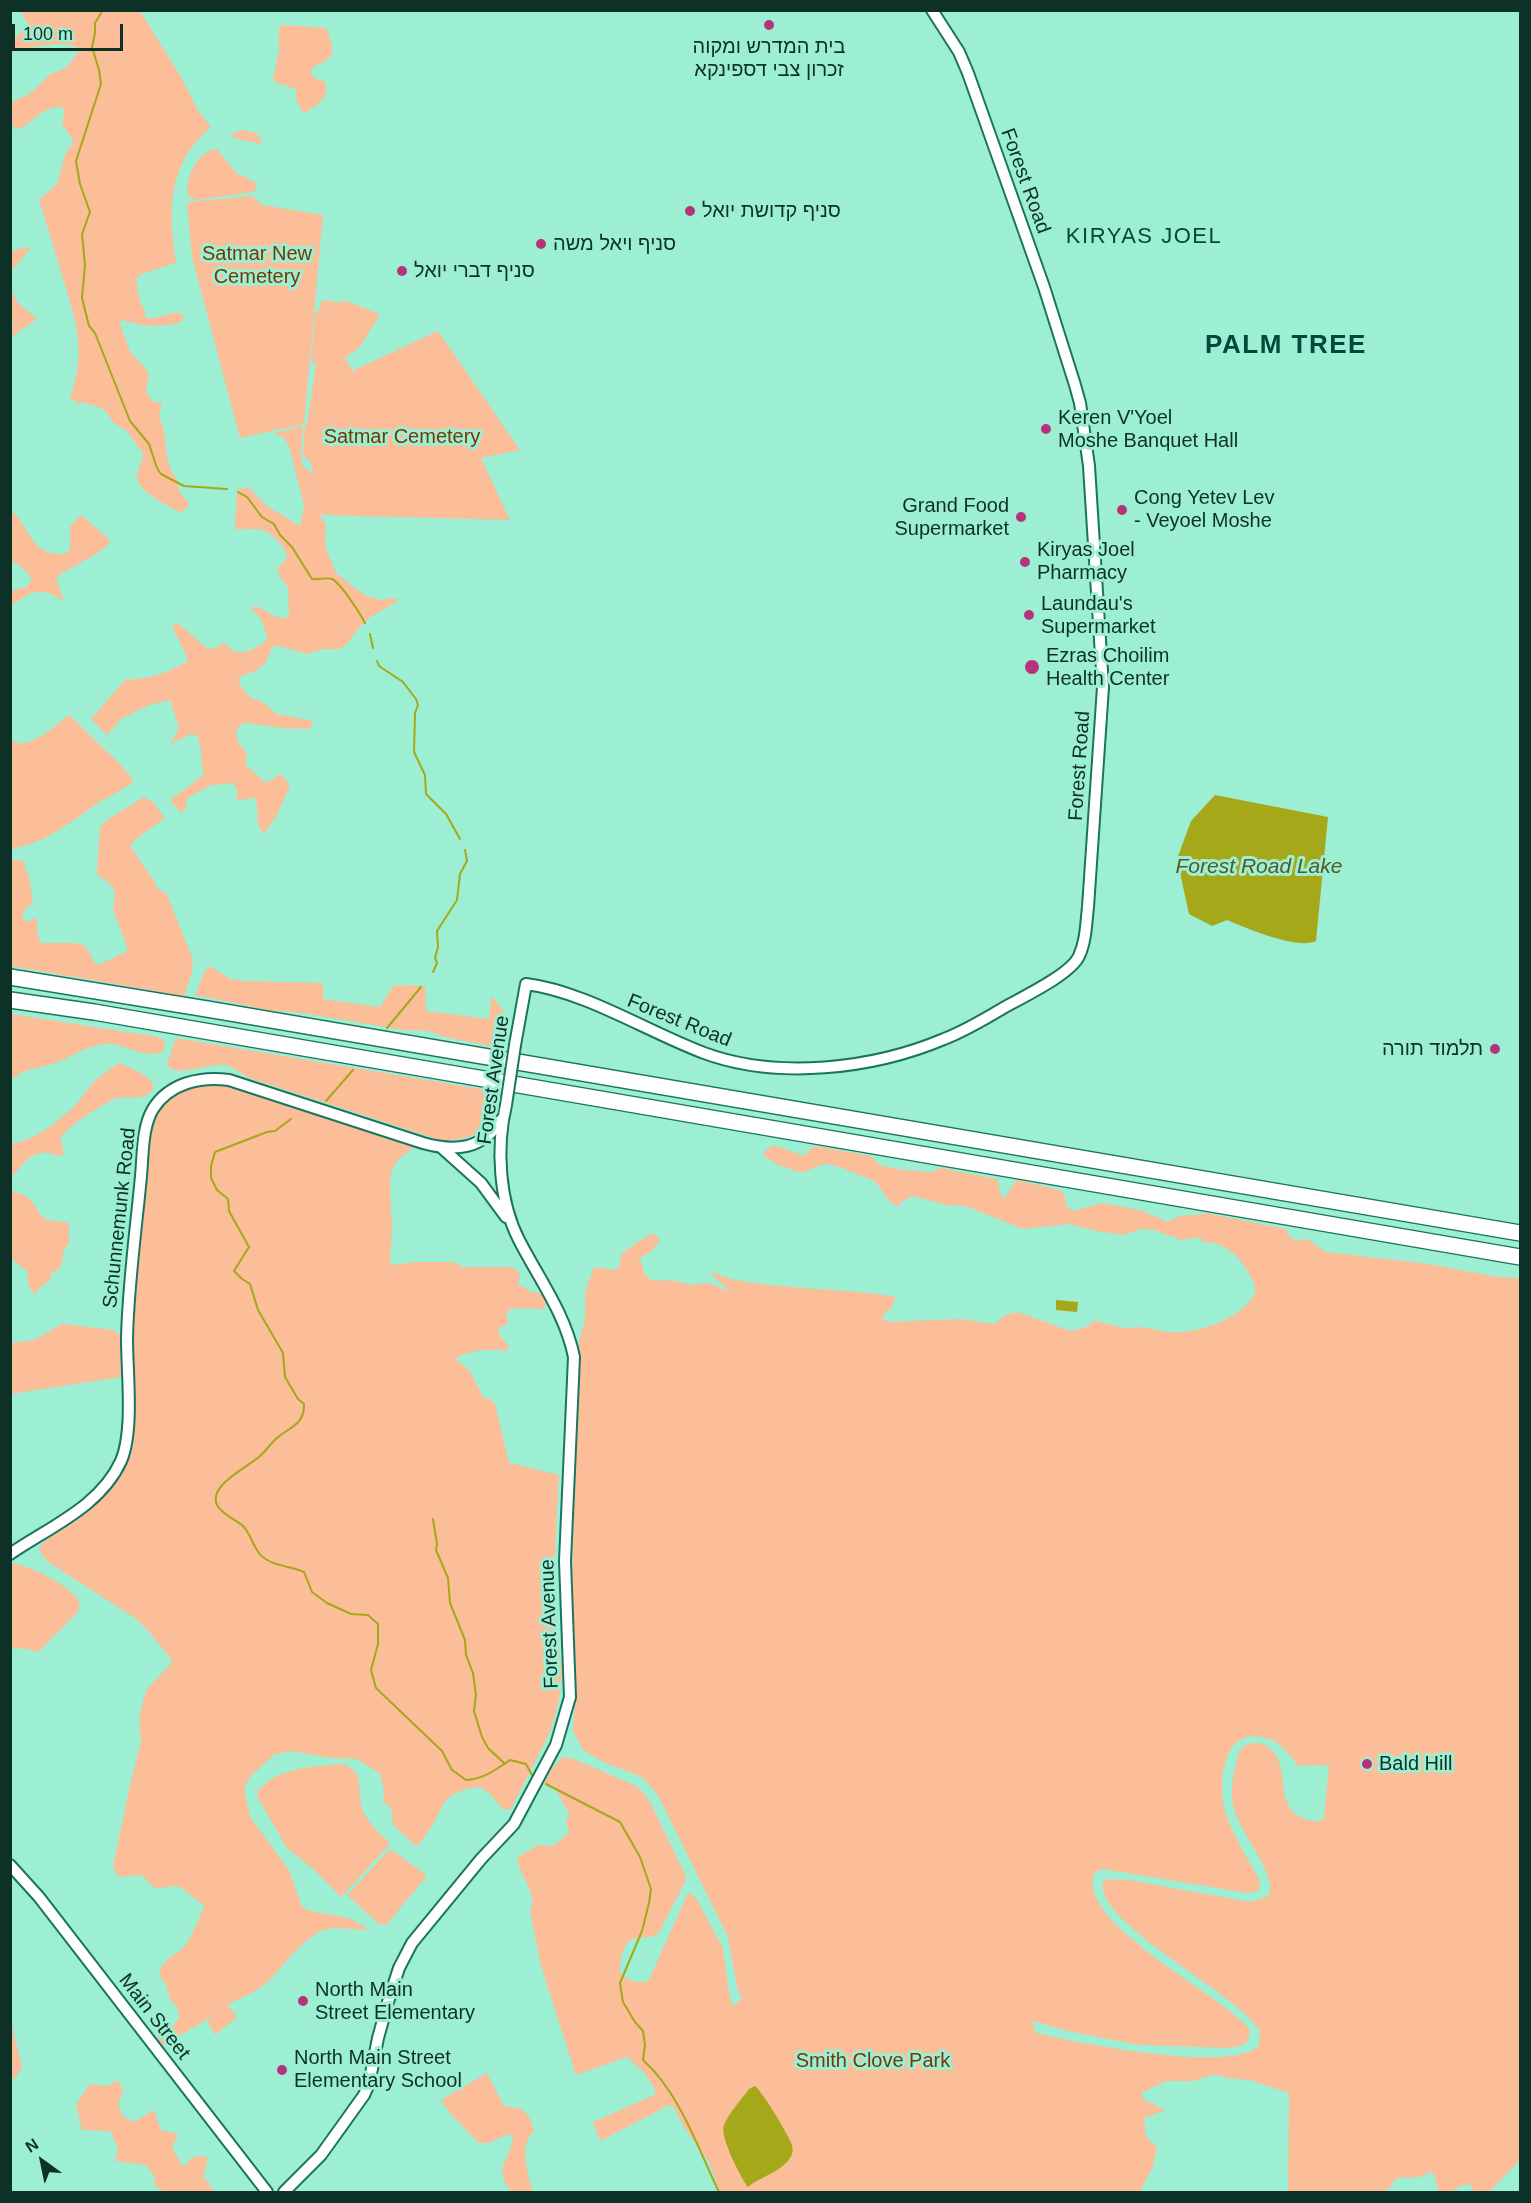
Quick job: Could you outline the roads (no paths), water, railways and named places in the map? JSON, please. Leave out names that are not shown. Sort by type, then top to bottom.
[{"type":"highway","points":[[10,977],[1521,1233]]},
{"type":"highway","points":[[10,1000],[105,1014],[1521,1257]]},
{"type":"street","name":"Forest Road","points":[[526,984],[572,996],[704,1053],[768,1067],[794,1068],[867,1062],[942,1040],[981,1021],[1066,971],[1079,956],[1083,945],[1088,907],[1103,687],[1089,466],[1080,403],[1044,287],[968,73],[959,52],[932,10]]},
{"type":"street","name":"Forest Avenue","points":[[284,2193],[321,2155],[364,2095],[369,2084],[388,2002],[399,1968],[412,1943],[481,1858],[514,1824],[556,1745],[567,1713],[570,1697],[565,1561],[574,1357],[570,1335],[560,1313],[514,1230],[503,1183],[502,1117],[526,984]]},
{"type":"street","name":"Schunnemunk Road","points":[[10,1554],[74,1513],[103,1487],[121,1461],[126,1439],[127,1337],[144,1143],[149,1118],[159,1101],[183,1084],[199,1079],[220,1079],[243,1084],[442,1148],[460,1148],[475,1143],[494,1130],[502,1117]]},
{"type":"street","name":"Schunnemunk Road","points":[[442,1148],[481,1183],[514,1230]]},
{"type":"street","name":"Main Street","points":[[10,1865],[42,1902],[267,2193]]},
{"type":"water","name":"Forest Road Lake","points":[[1215,795],[1328,817],[1316,941],[1297,943],[1284,940],[1258,933],[1227,920],[1212,926],[1189,914],[1177,859],[1191,821]]},
{"type":"water","points":[[1056,1300],[1078,1302],[1077,1312],[1056,1310]]},
{"type":"water","points":[[755,2086],[792,2145],[792,2155],[776,2171],[748,2187],[732,2157],[723,2130],[732,2111],[749,2089]]},
{"type":"waterway","points":[[103,10],[95,23],[92,47],[101,84],[76,161],[80,184],[90,212],[82,234],[85,265],[82,298],[89,326],[95,333],[130,421],[149,444],[161,474],[184,486],[227,489]]},
{"type":"waterway","points":[[238,492],[247,497],[262,517],[274,524],[312,579],[330,578],[336,581],[365,623]]},
{"type":"waterway","points":[[370,634],[373,648]]},
{"type":"waterway","points":[[377,661],[379,666],[403,682],[416,699],[418,705],[415,713],[414,752],[425,775],[426,794],[446,814],[460,839]]},
{"type":"waterway","points":[[433,972],[437,963],[435,958],[438,947],[437,931],[457,900],[460,874],[467,861],[465,850]]},
{"type":"waterway","points":[[387,1028],[421,987]]},
{"type":"waterway","points":[[326,1101],[353,1070]]},
{"type":"waterway","points":[[291,1119],[275,1131],[215,1152],[211,1166],[211,1178],[217,1190],[228,1199],[229,1211],[249,1247],[234,1271],[250,1284],[258,1310],[283,1353],[285,1377],[298,1399],[304,1404],[302,1416],[296,1424],[278,1437],[259,1457],[223,1484],[218,1491],[217,1505],[225,1514],[245,1528],[257,1550],[268,1561],[304,1572],[312,1592],[327,1603],[351,1614],[368,1615],[378,1624],[378,1644],[371,1670],[376,1688],[442,1751],[452,1770],[466,1780],[478,1778],[510,1760],[526,1764],[532,1775]]},
{"type":"waterway","points":[[433,1519],[436,1550],[448,1578],[450,1603],[465,1640],[466,1655],[473,1673],[476,1695],[474,1711],[488,1748],[505,1764]]},
{"type":"waterway","points":[[546,1784],[620,1822],[640,1857],[651,1889],[642,1931],[620,1983],[623,2002],[643,2031],[645,2045],[643,2060],[668,2088],[678,2105],[719,2192]]},
{"type":"place","name":"בית המדרש ומקוה זכרון צבי דספינקא","points":[[769,25]]},
{"type":"place","name":"סניף קדושת יואל","points":[[690,211]]},
{"type":"place","name":"סניף ויאל משה","points":[[541,244]]},
{"type":"place","name":"סניף דברי יואל","points":[[402,271]]},
{"type":"place","name":"Keren V'Yoel Moshe Banquet Hall","points":[[1046,429]]},
{"type":"place","name":"Cong Yetev Lev - Veyoel Moshe","points":[[1122,510]]},
{"type":"place","name":"Grand Food Supermarket","points":[[1021,517]]},
{"type":"place","name":"Kiryas Joel Pharmacy","points":[[1025,562]]},
{"type":"place","name":"Laundau's Supermarket","points":[[1029,615]]},
{"type":"place","name":"Ezras Choilim Health Center","points":[[1032,667]]},
{"type":"place","name":"תלמוד תורה","points":[[1495,1049]]},
{"type":"place","name":"Bald Hill","points":[[1367,1764]]},
{"type":"place","name":"North Main Street Elementary","points":[[303,2001]]},
{"type":"place","name":"North Main Street Elementary School","points":[[282,2070]]},
{"type":"district","name":"KIRYAS JOEL","points":[[1144,237]]},
{"type":"district","name":"PALM TREE","points":[[1286,346]]},
{"type":"park label","name":"Satmar New Cemetery","points":[[257,266]]},
{"type":"park label","name":"Satmar Cemetery","points":[[402,437]]},
{"type":"park label","name":"Smith Clove Park","points":[[873,2061]]}]
